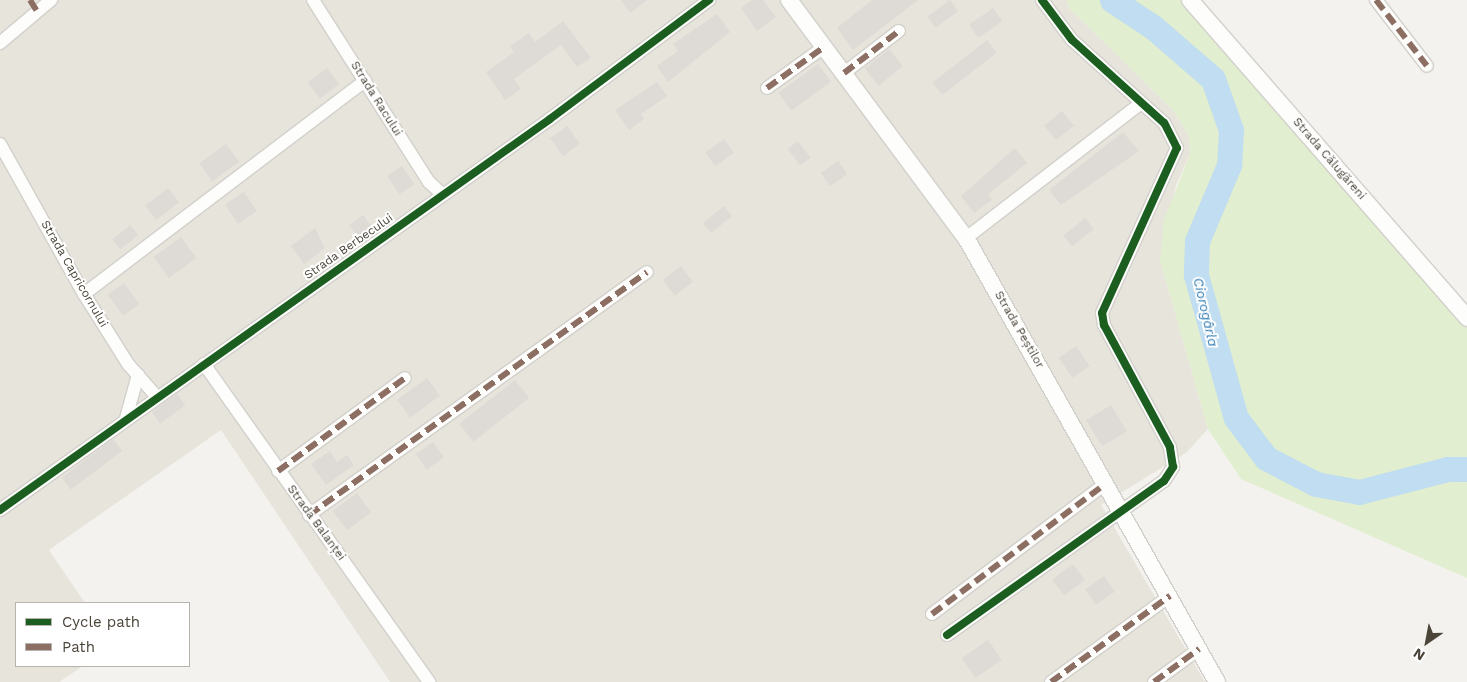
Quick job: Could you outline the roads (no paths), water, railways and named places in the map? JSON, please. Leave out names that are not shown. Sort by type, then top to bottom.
[{"type":"street","points":[[0,43],[51,0]]},
{"type":"street","name":"Strada Racului","points":[[313,0],[429,182],[443,194]]},
{"type":"street","name":"Strada Berbecului","points":[[0,510],[443,194],[709,0]]},
{"type":"street","name":"Strada Peștilor","points":[[789,0],[966,238],[1218,682]]},
{"type":"street","points":[[947,635],[1120,510],[1164,481],[1173,467],[1170,447],[1104,325],[1102,313],[1177,148],[1164,124],[1072,40],[1042,0]]},
{"type":"street","name":"Strada Călugăreni","points":[[1190,0],[1467,318]]},
{"type":"street","points":[[1376,0],[1427,66]]},
{"type":"street","points":[[844,73],[899,31]]},
{"type":"street","points":[[767,88],[824,47]]},
{"type":"street","points":[[84,294],[365,81]]},
{"type":"street","points":[[966,238],[1140,104]]},
{"type":"street","name":"Strada Capricornului","points":[[0,144],[84,294],[138,375],[157,397]]},
{"type":"street","points":[[310,515],[647,272]]},
{"type":"street","name":"Strada Balanței","points":[[204,364],[429,682]]},
{"type":"street","points":[[126,419],[138,375]]},
{"type":"street","points":[[278,471],[406,378]]},
{"type":"street","points":[[932,614],[1105,484]]},
{"type":"street","points":[[1050,682],[1170,596]]},
{"type":"street","points":[[1154,682],[1199,649]]},
{"type":"waterway","name":"Ciorogârla","points":[[1112,0],[1153,27],[1213,79],[1231,130],[1229,165],[1197,241],[1196,275],[1236,418],[1266,458],[1316,484],[1359,492],[1447,469],[1467,469]]}]
